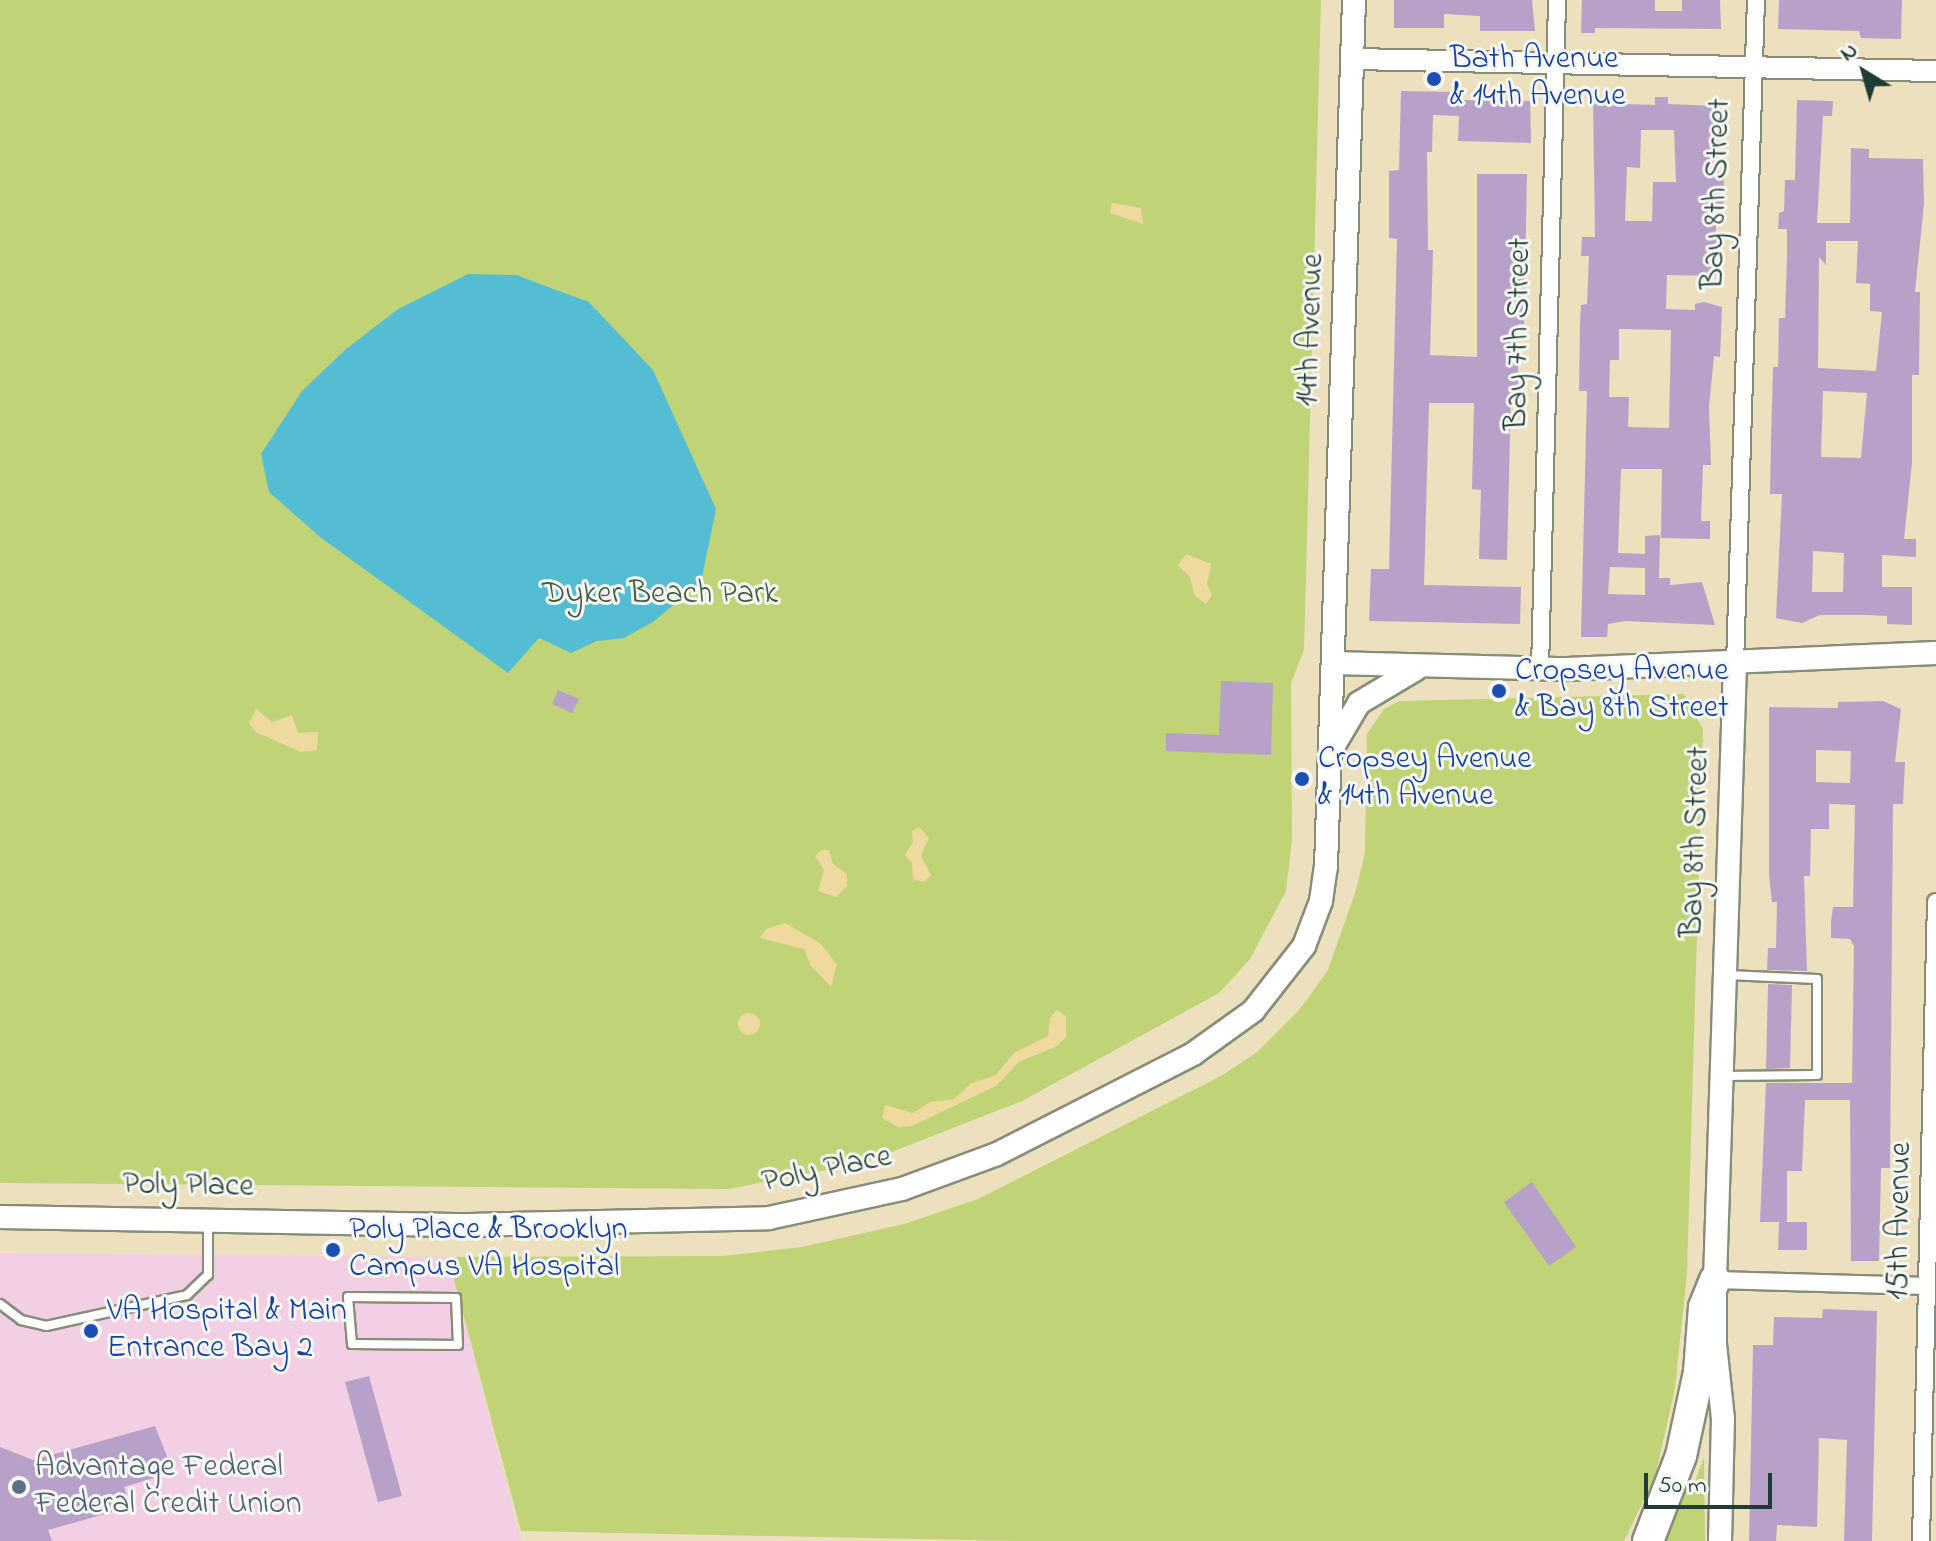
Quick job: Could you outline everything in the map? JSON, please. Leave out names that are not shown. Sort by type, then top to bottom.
[{"type":"highway","points":[[1648,1541],[1681,1456],[1699,1372],[1704,1307],[1715,1280]]},
{"type":"highway","points":[[1666,1541],[1696,1460],[1715,1344]]},
{"type":"main road","name":"14th Avenue","points":[[1333,663],[1354,0]]},
{"type":"main road","points":[[1333,663],[1540,669],[1735,664],[1936,653]]},
{"type":"main road","name":"Poly Place","points":[[0,1217],[730,1222],[859,1200],[977,1162],[1193,1054],[1228,1033],[1274,989],[1304,946],[1321,901],[1333,663]]},
{"type":"main road","name":"Bay 8th Street","points":[[1720,1541],[1723,1419],[1715,1344],[1715,1280],[1735,664]]},
{"type":"main road","points":[[1330,753],[1359,703],[1421,667]]},
{"type":"street","name":"Bay 7th Street","points":[[1540,669],[1557,0]]},
{"type":"street","name":"Bay 8th Street","points":[[1735,664],[1756,0]]},
{"type":"street","points":[[1353,59],[1936,71]]},
{"type":"street","name":"15th Avenue","points":[[1921,1541],[1930,1454],[1927,1286],[1936,902]]},
{"type":"street","points":[[1715,1280],[1927,1286]]},
{"type":"lane","points":[[1722,1076],[1817,1075],[1817,979],[1725,974]]},
{"type":"lane","points":[[0,1304],[21,1320],[46,1326],[187,1295],[208,1275],[208,1220]]},
{"type":"lane","points":[[348,1297],[456,1298],[458,1345],[352,1344],[348,1297]]},
{"type":"shaded area","points":[[0,1253],[448,1257],[521,1541],[0,1541]]},
{"type":"green space","name":"Dyker Beach Park","points":[[0,0],[1321,0],[1304,650],[1291,683],[1292,841],[1286,891],[1250,959],[1219,993],[1022,1101],[866,1162],[729,1189],[0,1183]]},
{"type":"green space","points":[[1684,694],[1703,729],[1687,1274],[1675,1388],[1655,1477],[1624,1541],[1017,1541],[521,1531],[448,1257],[724,1256],[802,1247],[904,1224],[978,1199],[1221,1076],[1256,1053],[1300,1009],[1328,970],[1357,887],[1365,852],[1367,734],[1384,709],[1400,701]]},
{"type":"green space","points":[[1704,1457],[1705,1541],[1637,1541],[1668,1479],[1695,1482]]},
{"type":"sand","points":[[1112,203],[1141,208],[1143,224],[1110,213]]},
{"type":"sand","points":[[1186,554],[1211,564],[1207,584],[1212,595],[1206,604],[1194,595],[1190,577],[1178,565]]},
{"type":"sand","points":[[256,709],[272,722],[292,715],[298,733],[318,732],[317,750],[301,752],[256,732],[249,723]]},
{"type":"sand","points":[[919,827],[929,838],[921,856],[931,875],[924,882],[913,879],[912,863],[905,855],[913,842],[912,831]]},
{"type":"sand","points":[[821,850],[829,850],[833,864],[847,874],[847,886],[836,897],[818,891],[824,870],[815,856]]},
{"type":"sand","points":[[785,923],[820,943],[837,965],[831,987],[811,966],[804,949],[760,938],[766,929]]},
{"type":"sand","points":[[1057,1010],[1066,1016],[1066,1037],[1057,1046],[1019,1062],[996,1086],[912,1126],[898,1127],[882,1118],[885,1105],[913,1113],[930,1102],[954,1099],[970,1084],[996,1075],[1014,1053],[1048,1036],[1050,1018]]},
{"type":"sand","points":[[749,1013],[757,1016],[760,1024],[757,1032],[749,1035],[741,1032],[738,1024],[741,1016]]},
{"type":"water","points":[[468,274],[516,275],[589,302],[653,370],[716,509],[701,582],[653,622],[624,638],[597,641],[571,653],[539,638],[508,673],[320,537],[269,492],[261,454],[302,391],[345,350],[398,309]]},
{"type":"building","points":[[1394,0],[1532,0],[1535,31],[1480,31],[1480,16],[1444,14],[1444,28],[1394,28]]},
{"type":"building","points":[[1582,0],[1655,0],[1655,11],[1682,11],[1682,0],[1720,0],[1721,29],[1595,28],[1595,33],[1581,33]]},
{"type":"building","points":[[1779,0],[1902,0],[1901,39],[1861,38],[1859,31],[1778,29]]},
{"type":"building","points":[[1401,91],[1458,92],[1458,100],[1530,101],[1531,143],[1458,141],[1459,116],[1433,115],[1432,152],[1427,152],[1428,250],[1433,250],[1430,355],[1477,357],[1477,174],[1527,174],[1524,324],[1518,324],[1518,396],[1511,396],[1507,560],[1479,559],[1481,490],[1472,489],[1474,403],[1429,403],[1424,585],[1521,587],[1520,624],[1369,621],[1371,569],[1389,569],[1397,239],[1389,238],[1389,171],[1399,170]]},
{"type":"building","points":[[1655,97],[1668,97],[1668,104],[1718,106],[1719,178],[1724,178],[1723,222],[1716,221],[1716,276],[1667,275],[1666,309],[1695,310],[1695,304],[1704,302],[1722,307],[1720,357],[1714,356],[1709,407],[1711,465],[1703,465],[1701,521],[1710,521],[1710,539],[1661,538],[1662,469],[1621,469],[1618,553],[1645,554],[1645,536],[1660,535],[1659,578],[1670,578],[1670,585],[1702,582],[1715,625],[1625,621],[1608,624],[1607,637],[1581,637],[1587,391],[1579,391],[1580,322],[1581,305],[1587,304],[1589,256],[1581,256],[1582,237],[1595,237],[1593,103],[1655,105]],"holes":[[[1641,130],[1674,130],[1676,182],[1653,182],[1652,221],[1625,221],[1627,167],[1640,168]],[[1619,329],[1671,330],[1669,428],[1628,427],[1629,397],[1609,397],[1610,360],[1619,360]],[[1610,567],[1645,568],[1645,595],[1608,594]]]},
{"type":"building","points":[[1797,100],[1833,101],[1832,116],[1823,116],[1817,223],[1850,223],[1851,148],[1869,149],[1869,158],[1923,159],[1924,204],[1915,292],[1920,292],[1919,375],[1912,375],[1912,463],[1904,539],[1916,539],[1916,557],[1882,555],[1882,587],[1912,587],[1912,625],[1887,624],[1887,616],[1820,615],[1802,623],[1776,618],[1782,494],[1770,494],[1773,367],[1778,367],[1779,318],[1785,318],[1787,256],[1787,229],[1778,229],[1779,213],[1784,211],[1785,180],[1795,180]],"holes":[[[1826,241],[1858,241],[1856,283],[1870,284],[1870,311],[1882,312],[1876,371],[1818,368],[1819,257],[1826,265]],[[1823,391],[1867,393],[1861,458],[1821,457]],[[1813,551],[1844,553],[1843,592],[1812,592]]]},
{"type":"building","points":[[1221,681],[1273,683],[1271,755],[1166,751],[1166,733],[1219,735]]},
{"type":"building","points":[[558,690],[579,699],[572,713],[552,704]]},
{"type":"building","points":[[1883,701],[1901,709],[1895,762],[1905,762],[1903,804],[1893,804],[1890,1168],[1881,1168],[1879,1261],[1851,1261],[1850,1100],[1805,1100],[1802,1171],[1787,1171],[1787,1222],[1807,1222],[1807,1250],[1778,1250],[1779,1222],[1760,1222],[1766,1083],[1852,1083],[1854,946],[1850,939],[1831,938],[1831,921],[1833,907],[1853,907],[1855,805],[1829,804],[1829,829],[1811,829],[1810,876],[1804,876],[1807,971],[1767,970],[1768,948],[1776,948],[1777,902],[1772,902],[1769,875],[1769,707],[1838,708],[1838,702]],"holes":[[[1816,750],[1851,751],[1850,783],[1816,782]]]},
{"type":"building","points":[[1768,984],[1792,985],[1790,1068],[1766,1069]]},
{"type":"building","points":[[1532,1182],[1576,1247],[1549,1266],[1504,1202]]},
{"type":"building","points":[[1823,1309],[1877,1311],[1872,1541],[1844,1541],[1847,1440],[1819,1438],[1817,1527],[1777,1525],[1776,1541],[1749,1541],[1753,1345],[1773,1345],[1774,1317],[1822,1318]]},
{"type":"building","points":[[369,1376],[402,1496],[378,1502],[345,1382]]},
{"type":"building","points":[[155,1426],[168,1459],[150,1464],[154,1478],[124,1487],[130,1507],[48,1530],[52,1541],[0,1541],[0,1447],[33,1460]]},
{"type":"place","name":"Bath Avenue & 14th Avenue","points":[[1434,79]]},
{"type":"place","name":"Cropsey Avenue & Bay 8th Street","points":[[1499,691]]},
{"type":"place","name":"Cropsey Avenue & 14th Avenue","points":[[1302,779]]},
{"type":"place","name":"Poly Place & Brooklyn Campus VA Hospital","points":[[333,1250]]},
{"type":"place","name":"VA Hospital & Main Entrance Bay 2","points":[[91,1331]]},
{"type":"place","name":"Advantage Federal Federal Credit Union","points":[[19,1487]]}]
